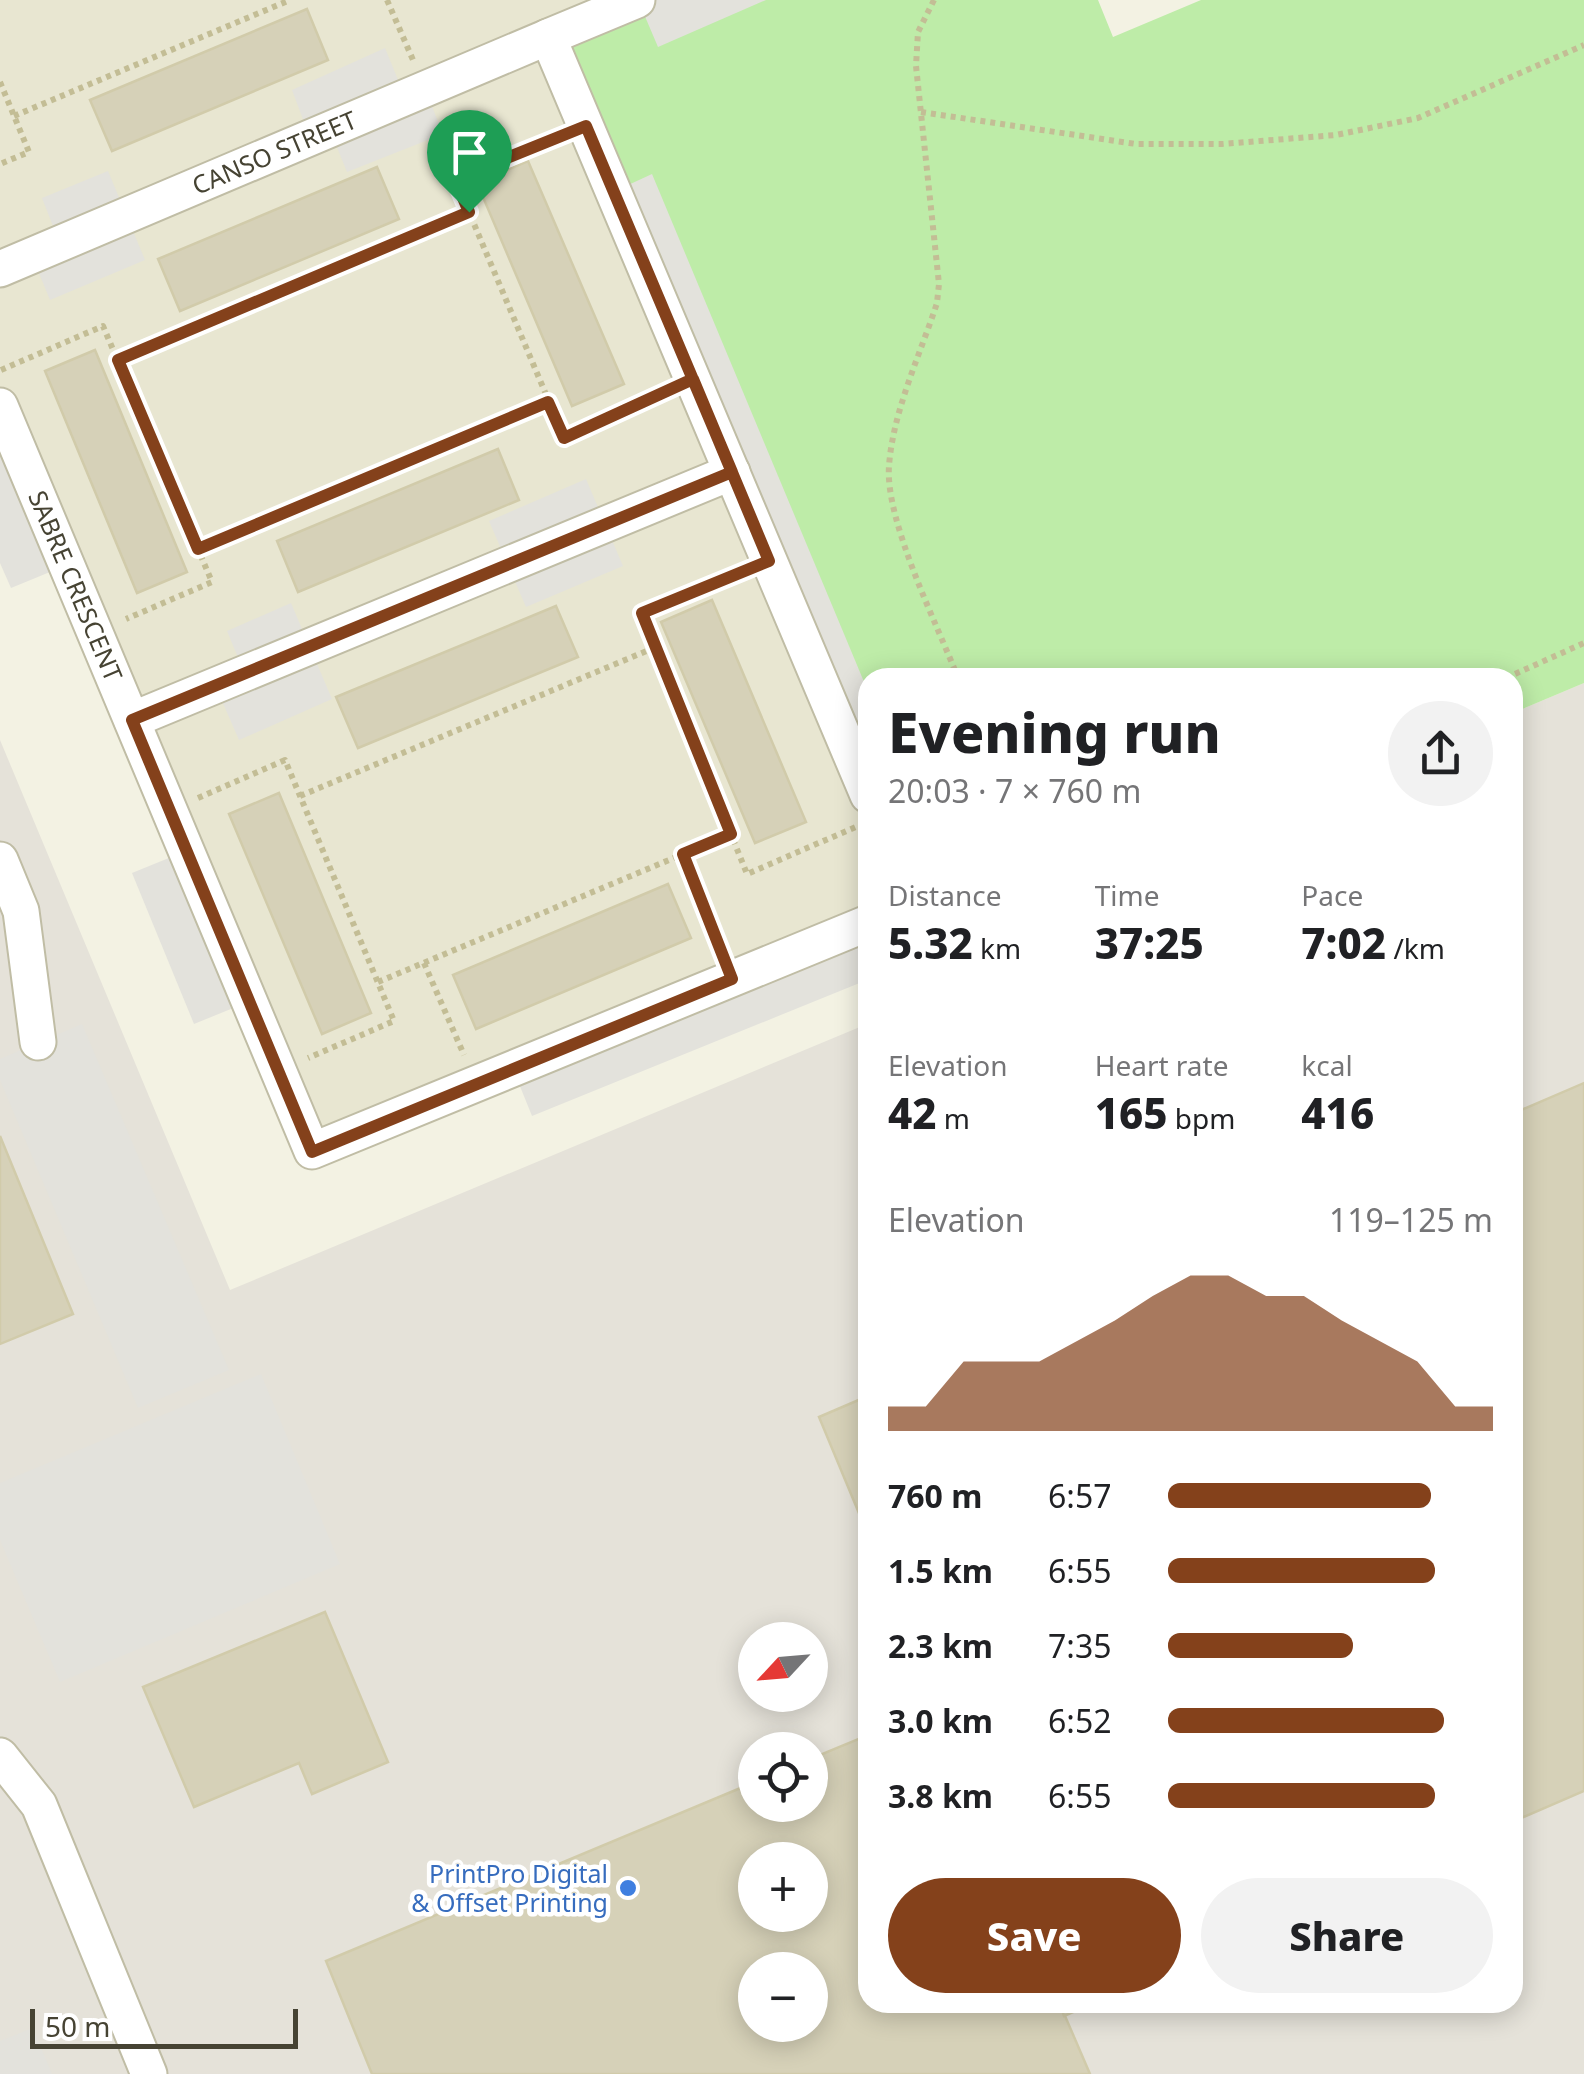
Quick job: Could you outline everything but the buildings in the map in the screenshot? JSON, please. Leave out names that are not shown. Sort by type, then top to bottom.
[{"type":"street","points":[[636,0],[548,37],[858,771]]},
{"type":"street","name":"CANSO STREET","points":[[0,269],[548,37]]},
{"type":"street","name":"SABRE CRESCENT","points":[[0,406],[312,1152],[858,927]]},
{"type":"street","points":[[132,720],[732,472]]},
{"type":"street","points":[[0,860],[21,911],[38,1042]]},
{"type":"street","points":[[0,1756],[39,1805],[148,2074]]},
{"type":"path","points":[[14,116],[290,0]]},
{"type":"path","points":[[387,0],[425,89]]},
{"type":"path","points":[[934,0],[918,32],[916,66],[938,304],[897,424],[889,465],[890,494],[898,526],[954,668]]},
{"type":"path","points":[[921,112],[1136,144],[1222,144],[1336,135],[1418,118],[1584,45]]},
{"type":"path","points":[[0,82],[29,152],[0,164]]},
{"type":"path","points":[[586,126],[455,179],[548,402],[564,438],[693,379]]},
{"type":"path","points":[[118,360],[469,212]]},
{"type":"path","points":[[0,370],[103,326],[212,582],[95,632]]},
{"type":"path","points":[[198,549],[548,402]]},
{"type":"path","points":[[769,561],[642,613],[747,874],[858,826]]},
{"type":"path","points":[[1523,670],[1584,643]]},
{"type":"path","points":[[300,796],[656,647]]},
{"type":"path","points":[[169,810],[285,760],[378,982],[394,1021],[278,1071]]},
{"type":"path","points":[[378,982],[731,834]]},
{"type":"path","points":[[683,854],[732,979]]},
{"type":"path","points":[[424,963],[477,1084]]},
{"type":"shaded area","points":[[0,0],[637,0],[858,764],[858,927],[312,1151],[0,406]]},
{"type":"shaded area","points":[[638,0],[766,0],[658,47]]},
{"type":"shaded area","points":[[385,48],[405,97],[425,89],[443,134],[347,172],[330,130],[310,138],[292,90]]},
{"type":"shaded area","points":[[108,171],[145,260],[50,300],[32,256],[60,244],[42,198]]},
{"type":"shaded area","points":[[652,174],[858,668],[858,774],[613,192]]},
{"type":"shaded area","points":[[0,416],[67,565],[11,588],[0,563]]},
{"type":"shaded area","points":[[586,479],[623,566],[526,607],[489,521]]},
{"type":"shaded area","points":[[291,603],[332,699],[239,740],[215,685],[244,672],[227,631]]},
{"type":"shaded area","points":[[1584,683],[1584,2074],[0,2074],[0,740],[230,1290],[858,1028],[858,2013],[1523,2013],[1523,709]]},
{"type":"shaded area","points":[[186,851],[248,1002],[194,1024],[132,873]]},
{"type":"shaded area","points":[[858,927],[858,984],[532,1116],[513,1069]]},
{"type":"shaded area","points":[[82,1024],[229,1370],[138,1408],[0,1080],[0,1059]]},
{"type":"shaded area","points":[[261,1374],[340,1564],[60,1682],[0,1540],[0,1483]]},
{"type":"shaded area","points":[[33,2028],[52,2074],[0,2074],[0,2041]]},
{"type":"green space","points":[[637,0],[1098,0],[1113,37],[1201,0],[1584,0],[1584,683],[1523,709],[1523,668],[858,668],[858,774],[548,37]]},
{"type":"place","name":"PrintPro Digital & Offset Printing","points":[[628,1888]]},
{"type":"route","points":[[469,212],[118,360],[198,549],[548,402],[564,438],[693,379],[769,561],[642,613],[731,834],[683,854],[732,979],[312,1152],[132,720],[245,672],[309,647],[732,472],[693,379],[586,126],[455,179],[469,212]]}]
